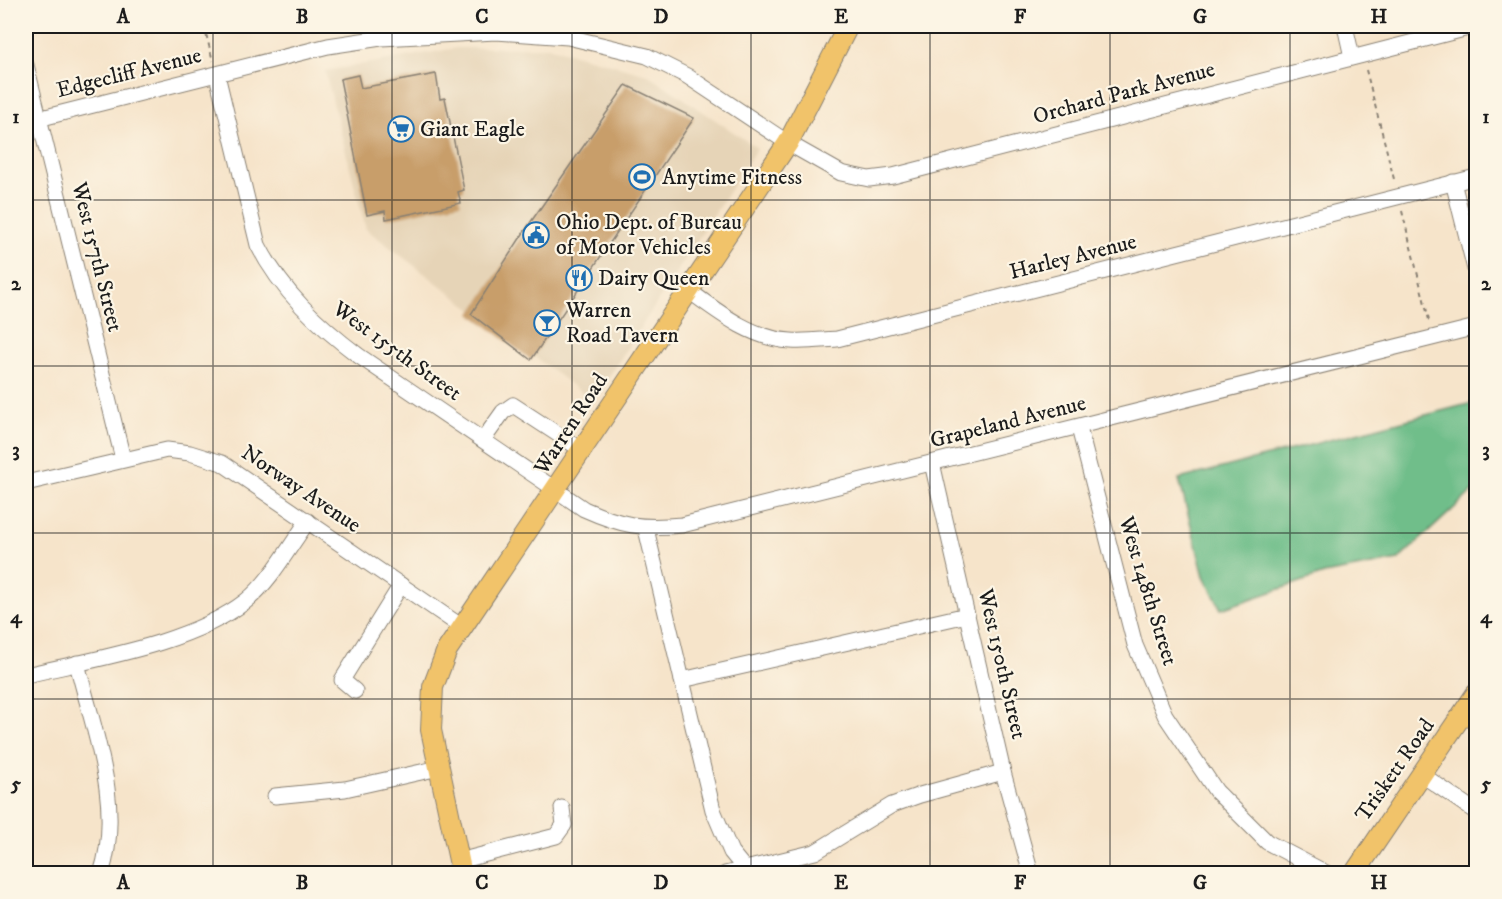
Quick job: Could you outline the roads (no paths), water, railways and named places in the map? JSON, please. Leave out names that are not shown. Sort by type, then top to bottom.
[{"type":"main road","name":"Warren Road","points":[[461,867],[431,730],[434,687],[447,650],[788,143],[848,26]]},
{"type":"main road","name":"Triskett Road","points":[[1354,873],[1476,694]]},
{"type":"street","points":[[1345,26],[1352,57]]},
{"type":"street","name":"Orchard Park Avenue","points":[[788,143],[841,173],[869,179],[893,176],[1476,26]]},
{"type":"street","name":"Edgecliff Avenue","points":[[33,121],[215,70],[328,46],[381,38],[496,29],[568,37],[647,56],[697,82],[788,143]]},
{"type":"street","name":"West 157th Street","points":[[26,65],[33,121],[123,459]]},
{"type":"street","name":"West 155th Street","points":[[215,70],[258,245],[271,270],[323,329],[556,489]]},
{"type":"street","name":"Harley Avenue","points":[[688,290],[727,319],[760,333],[789,341],[837,339],[1476,177]]},
{"type":"street","points":[[1453,182],[1476,273]]},
{"type":"street","name":"Grapeland Avenue","points":[[556,489],[584,509],[601,517],[646,529],[682,525],[1079,428],[1476,327]]},
{"type":"street","points":[[483,440],[509,406],[513,405],[582,450]]},
{"type":"street","name":"West 148th Street","points":[[1079,428],[1135,645],[1165,715],[1216,791],[1267,842],[1328,873]]},
{"type":"street","name":"Norway Avenue","points":[[26,483],[167,450],[190,453],[222,463],[462,627]]},
{"type":"street","name":"West 150th Street","points":[[932,463],[1003,772],[1031,873]]},
{"type":"street","points":[[26,675],[178,636],[219,619],[248,599],[272,571],[308,521]]},
{"type":"street","points":[[646,529],[713,810],[731,852],[747,871]]},
{"type":"street","points":[[355,691],[342,680],[401,585]]},
{"type":"street","points":[[682,680],[967,615]]},
{"type":"street","points":[[77,663],[108,790],[110,834],[101,873]]},
{"type":"street","points":[[275,796],[345,789],[439,768]]},
{"type":"street","points":[[725,873],[747,871],[815,852],[892,805],[1003,772]]},
{"type":"street","points":[[1421,774],[1476,812]]},
{"type":"street","points":[[461,867],[556,836],[564,825],[562,808]]},
{"type":"place","name":"Giant Eagle","points":[[401,129]]},
{"type":"place","name":"Anytime Fitness","points":[[642,177]]},
{"type":"place","name":"Ohio Dept. of Bureau of Motor Vehicles","points":[[536,235]]},
{"type":"place","name":"Dairy Queen","points":[[579,278]]},
{"type":"place","name":"Warren Road Tavern","points":[[547,323]]}]
